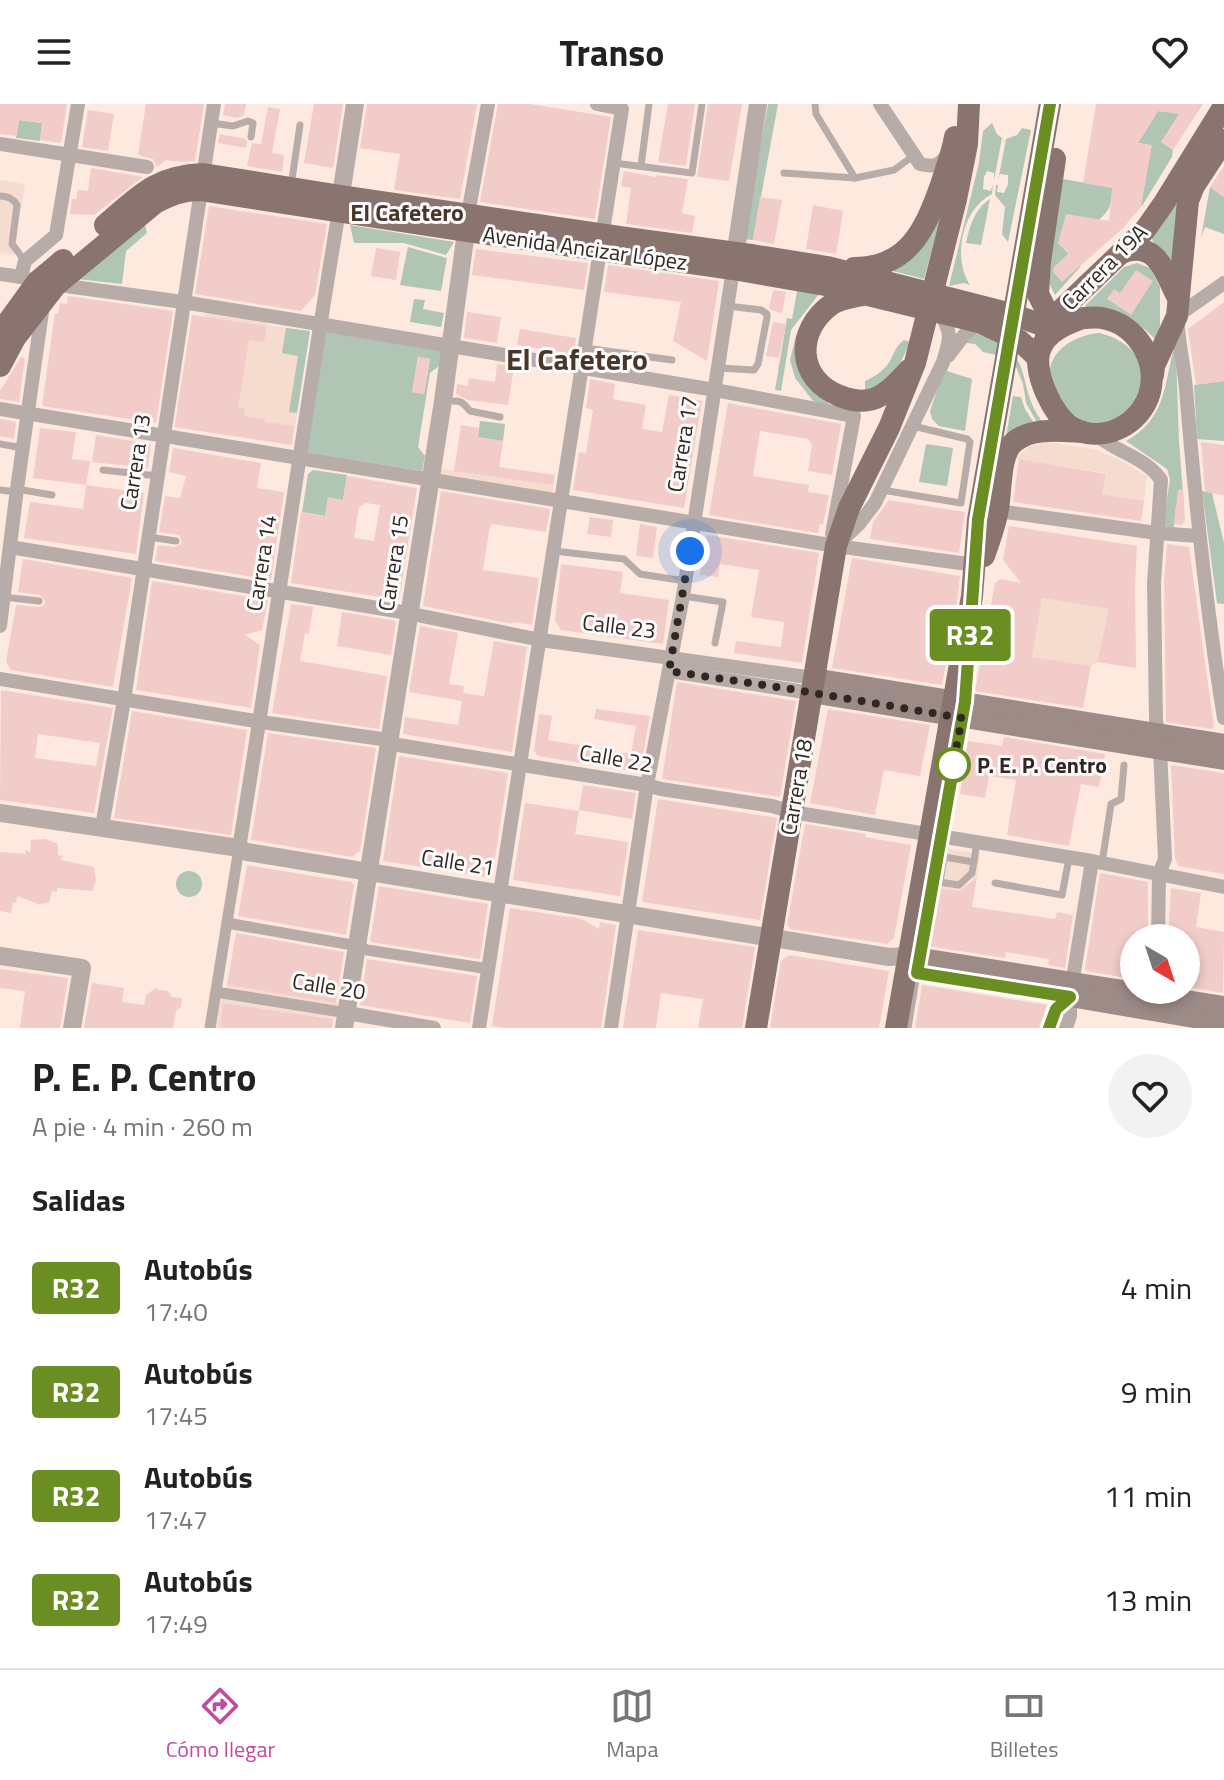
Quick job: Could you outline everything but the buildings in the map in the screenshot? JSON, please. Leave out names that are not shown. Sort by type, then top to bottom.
[{"type":"main road","points":[[827,267],[881,265],[904,252],[916,240],[960,148],[956,132],[958,104]]},
{"type":"main road","name":"Carrera 18","points":[[756,1028],[836,546],[849,508],[889,428],[915,363],[956,199],[960,148],[969,104]]},
{"type":"main road","points":[[972,596],[988,516],[1050,104]]},
{"type":"main road","points":[[1057,325],[1038,294],[1038,280],[1063,104]]},
{"type":"main road","name":"Carrera 19A","points":[[1057,325],[1145,230],[1224,106]]},
{"type":"main road","name":"Carrera 19A","points":[[1152,381],[1154,366],[1177,306],[1188,201],[1194,186],[1224,140]]},
{"type":"main road","name":"Avenida Ancizar López","points":[[201,182],[734,261],[827,267],[1057,325]]},
{"type":"main road","name":"Avenida Ancizar López","points":[[0,333],[39,286],[155,203],[201,182],[290,188],[340,204]]},
{"type":"main road","points":[[1121,253],[1131,249],[1146,250],[1154,256],[1177,306]]},
{"type":"main road","name":"Avenida Ancizar López","points":[[734,261],[979,322],[1039,353]]},
{"type":"main road","name":"Avenida Ancizar López","points":[[0,366],[39,286]]},
{"type":"main road","points":[[865,294],[834,303],[813,322],[804,346],[811,373],[827,391],[851,401],[864,401],[894,386],[915,363]]},
{"type":"main road","points":[[896,1028],[922,960],[958,714],[975,565],[1006,452],[1015,441],[1047,431],[1088,433],[1108,433],[1121,429],[1143,409],[1149,395],[1152,381],[1144,346],[1118,323],[1101,318],[1083,318],[1057,325],[1039,353],[1043,383],[1052,407],[1065,423],[1088,433]]},
{"type":"main road","name":"Calle 23","points":[[813,685],[958,714],[1159,741],[1224,744]]},
{"type":"main road","name":"Calle 23","points":[[1159,741],[1224,760]]},
{"type":"main road","points":[[922,960],[1224,1023]]},
{"type":"main road","points":[[1072,989],[1120,991]]},
{"type":"main road","points":[[1200,1001],[1224,1006]]},
{"type":"street","points":[[0,626],[27,414],[39,286],[25,261],[56,235],[78,104]]},
{"type":"street","name":"Carrera 13","points":[[102,827],[214,104]]},
{"type":"street","name":"Carrera 14","points":[[210,1028],[261,722],[319,324],[355,104]]},
{"type":"street","name":"Carrera 15","points":[[345,1021],[443,401],[467,223],[488,104]]},
{"type":"street","points":[[479,1028],[622,109],[597,104]]},
{"type":"street","name":"Carrera 17","points":[[611,1028],[647,785],[684,588],[758,104]]},
{"type":"street","points":[[880,104],[920,164],[938,165],[960,148]]},
{"type":"street","points":[[0,144],[147,167]]},
{"type":"street","points":[[0,274],[39,286],[183,302],[715,390]]},
{"type":"street","points":[[1224,283],[1177,306],[1198,536],[1224,718]]},
{"type":"street","points":[[836,546],[875,503],[943,362],[950,332],[939,312]]},
{"type":"street","points":[[943,362],[964,335],[979,322]]},
{"type":"street","name":"Carrera 18","points":[[715,390],[854,416],[831,532],[836,546]]},
{"type":"street","points":[[0,409],[836,546],[975,565]]},
{"type":"street","points":[[1088,433],[1144,463],[1161,480],[1154,583],[1156,720],[1165,859],[1159,874],[1158,924]]},
{"type":"street","points":[[988,516],[1198,536]]},
{"type":"street","name":"Calle 23","points":[[10,547],[281,591],[670,664],[813,685]]},
{"type":"street","name":"Calle 22","points":[[0,679],[389,740],[398,745],[1069,857],[1224,887]]},
{"type":"street","name":"Calle 21","points":[[0,813],[239,848],[247,852],[628,915],[922,960]]},
{"type":"street","points":[[1066,1028],[1097,862]]},
{"type":"street","points":[[227,923],[489,969]]},
{"type":"street","points":[[0,956],[82,968],[72,1028]]},
{"type":"street","points":[[1049,1028],[1056,1009],[1072,989]]},
{"type":"street","name":"Calle 20","points":[[216,992],[345,1021],[434,1028]]},
{"type":"lane","points":[[641,166],[649,104]]},
{"type":"lane","points":[[614,163],[692,173],[702,104]]},
{"type":"lane","points":[[815,104],[816,114],[855,178]]},
{"type":"lane","points":[[211,123],[228,129],[248,121],[253,123],[251,137]]},
{"type":"lane","points":[[290,188],[300,125]]},
{"type":"lane","points":[[784,173],[855,178],[894,170],[914,157]]},
{"type":"lane","points":[[0,196],[7,196],[17,205],[12,244],[25,261]]},
{"type":"lane","points":[[718,368],[754,370],[758,364],[767,317],[761,310],[728,306]]},
{"type":"lane","points":[[585,348],[672,360]]},
{"type":"lane","points":[[443,401],[462,402],[470,411],[500,417]]},
{"type":"lane","points":[[882,490],[961,503],[970,442],[913,426]]},
{"type":"lane","points":[[0,444],[23,448]]},
{"type":"lane","points":[[103,470],[158,476]]},
{"type":"lane","points":[[0,490],[52,495]]},
{"type":"lane","points":[[148,537],[176,541]]},
{"type":"lane","points":[[554,551],[624,559],[640,574],[723,602],[715,643]]},
{"type":"lane","points":[[3,597],[39,601]]},
{"type":"lane","points":[[1097,862],[1111,804],[1121,799],[1124,765]]},
{"type":"lane","points":[[936,881],[938,837]]},
{"type":"lane","points":[[936,881],[959,885],[972,873],[977,842]]},
{"type":"lane","points":[[930,896],[944,857],[974,862]]},
{"type":"lane","points":[[995,883],[1062,895],[1069,857]]},
{"type":"lane","points":[[908,1028],[922,960]]},
{"type":"shaded area","points":[[0,180],[25,184],[14,255],[0,253]]},
{"type":"shaded area","points":[[206,312],[310,331],[292,445],[174,427],[192,315],[205,316]]},
{"type":"shaded area","points":[[480,421],[505,424],[498,477],[554,485],[551,506],[438,488],[441,469],[472,473]]},
{"type":"shaded area","points":[[1046,442],[1094,449],[1147,476],[1144,501],[1102,494],[1105,473],[1016,459],[1028,447]]},
{"type":"shaded area","points":[[1042,598],[1109,609],[1097,662],[1091,666],[1032,657],[1034,642],[985,634],[990,610],[1038,618]]},
{"type":"shaded area","points":[[943,848],[980,854],[977,877],[967,881],[963,892],[936,888]]},
{"type":"shaded area","points":[[227,985],[338,1003],[335,1019],[224,1003],[220,1028],[210,1028],[213,1011],[208,1005],[210,991],[225,993]]},
{"type":"green space","points":[[768,104],[778,104],[753,240],[744,239]]},
{"type":"green space","points":[[1171,104],[1186,104],[1161,142],[1173,150],[1172,157],[1142,206],[1111,201],[1097,221],[1058,243],[1081,266],[1055,295],[1048,272],[1063,179],[1143,193],[1151,145],[1138,143],[1158,111],[1166,112]]},
{"type":"green space","points":[[19,120],[42,123],[40,141],[16,138]]},
{"type":"green space","points":[[992,123],[1002,138],[994,180],[994,173],[987,171],[984,177],[983,189],[991,191],[993,184],[992,194],[973,211],[961,248],[970,285],[949,286],[979,163],[983,131]]},
{"type":"green space","points":[[1022,128],[1031,130],[1008,242],[1002,234],[1005,207],[995,195],[996,185],[997,192],[1004,193],[1008,175],[1000,174],[998,181],[1006,139],[1017,135]]},
{"type":"green space","points":[[954,167],[924,279],[885,269]]},
{"type":"green space","points":[[1210,187],[1224,197],[1224,234],[1205,227],[1201,238]]},
{"type":"green space","points":[[1181,194],[1174,269],[1151,236]]},
{"type":"green space","points":[[990,199],[981,245],[966,243],[974,218]]},
{"type":"green space","points":[[145,225],[147,233],[126,251],[122,284],[77,279]]},
{"type":"green space","points":[[350,225],[454,242],[446,255],[404,243],[354,243]]},
{"type":"green space","points":[[408,247],[447,258],[441,291],[400,285]]},
{"type":"green space","points":[[1137,263],[1150,268],[1160,287],[1158,342],[1126,317],[1085,306],[1124,267]]},
{"type":"green space","points":[[797,291],[819,294],[791,330],[781,391],[775,390],[787,318],[792,319]]},
{"type":"green space","points":[[414,299],[425,300],[423,309],[444,313],[441,327],[410,322]]},
{"type":"green space","points":[[286,328],[310,331],[297,413],[289,412],[298,356],[282,353]]},
{"type":"green space","points":[[326,332],[442,351],[439,366],[430,373],[418,447],[425,456],[422,471],[305,452]],"holes":[[[418,357],[430,359],[424,394],[412,392]]]},
{"type":"green space","points":[[974,333],[1009,349],[1022,371],[1035,411],[1045,425],[1039,426],[1026,403],[1015,364],[1009,358],[983,352],[975,344],[966,343]]},
{"type":"green space","points":[[1099,333],[1120,341],[1135,355],[1140,363],[1141,384],[1138,396],[1126,411],[1108,422],[1088,424],[1079,422],[1068,413],[1052,384],[1050,368],[1053,359],[1065,346],[1081,337]]},
{"type":"green space","points":[[799,334],[814,391],[830,406],[813,401],[795,378],[790,360]]},
{"type":"green space","points":[[904,340],[910,342],[901,362],[885,382],[865,391],[865,381],[886,367]]},
{"type":"green space","points":[[1173,351],[1176,354],[1184,506],[1176,506],[1174,528],[1163,526],[1170,479],[1167,469],[1126,441],[1139,433],[1155,413],[1164,391]]},
{"type":"green space","points":[[958,352],[947,371],[972,379],[965,431],[939,426],[932,419],[930,411],[945,367]]},
{"type":"green space","points":[[1224,381],[1224,441],[1197,439],[1194,385]]},
{"type":"green space","points":[[1013,396],[1021,397],[1036,426],[1006,437]]},
{"type":"green space","points":[[480,421],[505,424],[503,441],[478,437]]},
{"type":"green space","points":[[926,444],[953,448],[947,486],[919,482]]},
{"type":"green space","points":[[313,470],[347,475],[343,500],[328,498],[325,516],[302,512],[308,474]]},
{"type":"green space","points":[[1202,491],[1212,493],[1224,543],[1224,604],[1217,603]]},
{"type":"green space","points":[[189,871],[198,875],[202,884],[198,893],[189,897],[180,893],[176,884],[180,875]]},
{"type":"bus line","name":"R32","points":[[1049,1028],[1056,1009],[1070,997],[917,973],[965,702],[978,520],[1050,104]]},
{"type":"place","name":"P. E. P. Centro","points":[[953,765]]},
{"type":"district","name":"El Cafetero","points":[[407,213]]},
{"type":"district","name":"El Cafetero","points":[[577,360]]},
{"type":"route","points":[[690,551],[669,671],[962,718],[953,765]]}]
